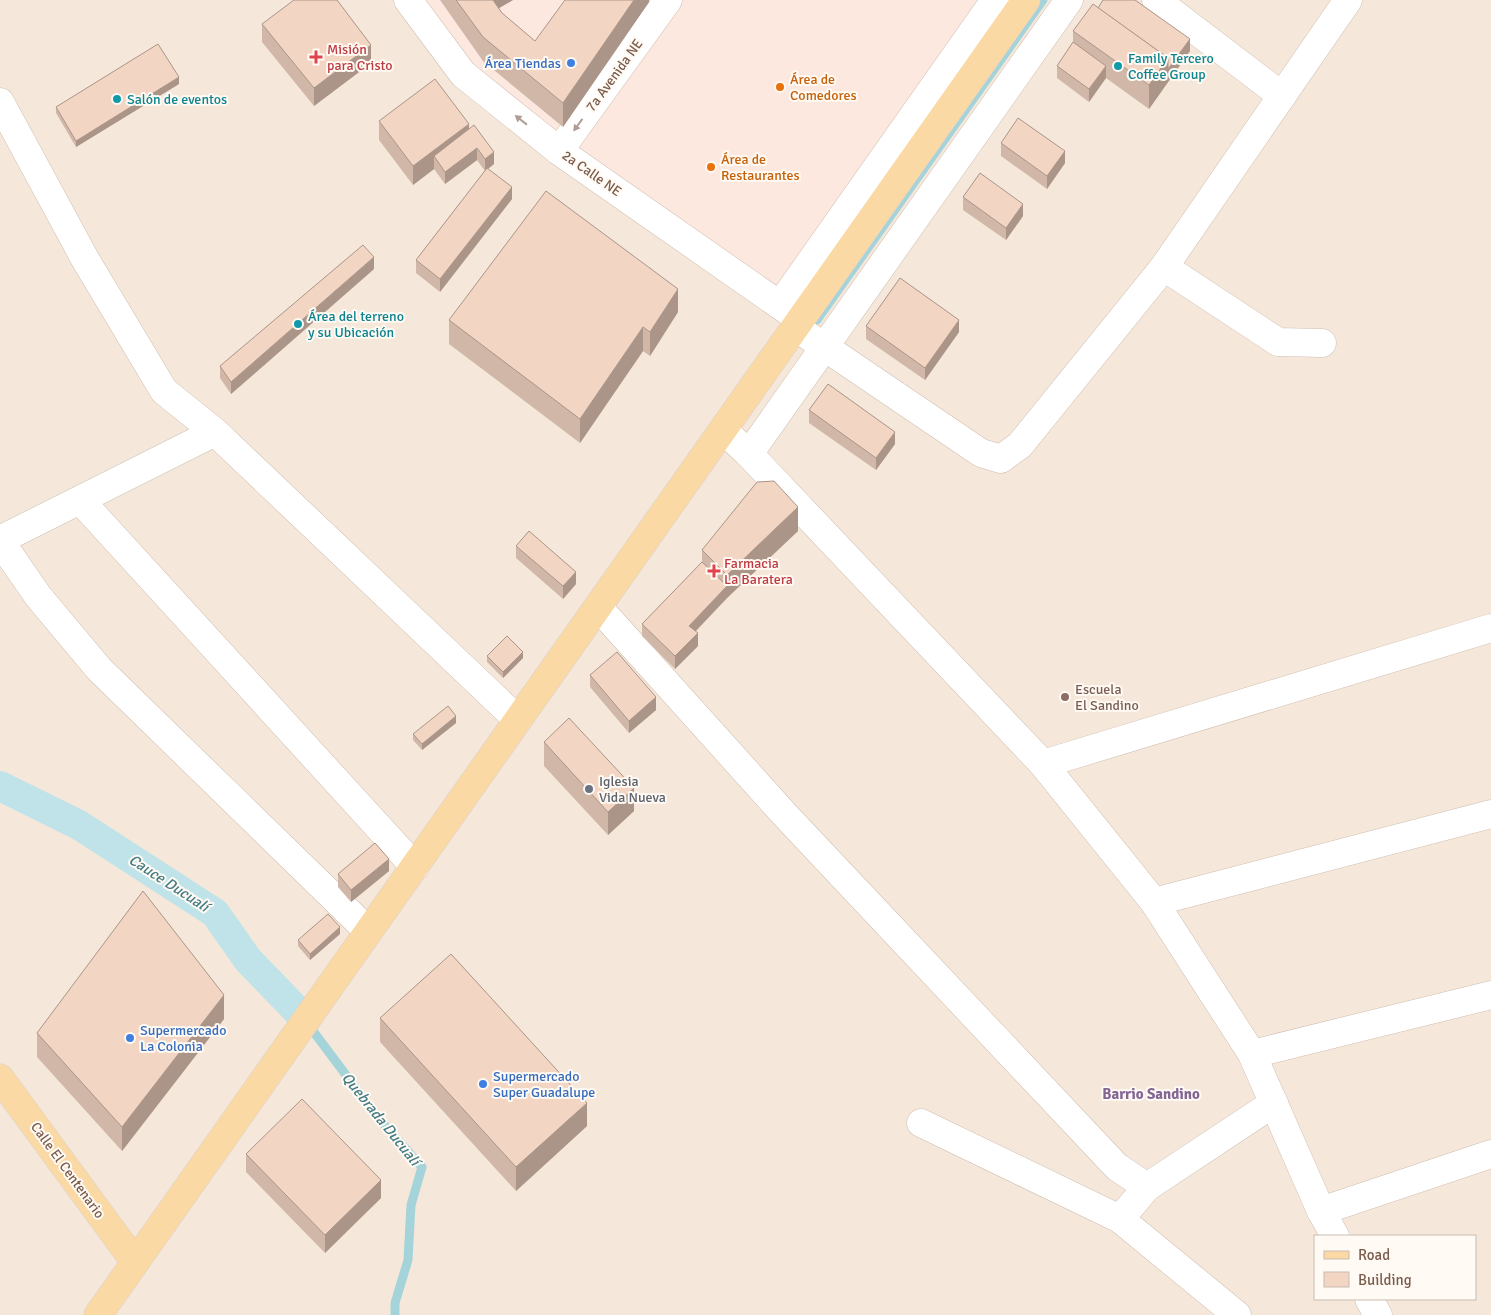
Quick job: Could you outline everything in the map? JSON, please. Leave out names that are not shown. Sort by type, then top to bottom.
[{"type":"main road","points":[[98,1315],[723,430],[792,317],[1026,0]]},
{"type":"main road","name":"Calle El Centenario","points":[[0,1078],[135,1262]]},
{"type":"street","name":"2a Calle NE","points":[[408,0],[463,74],[560,150],[792,317],[824,347],[981,453],[1001,459],[1020,445],[1164,267]]},
{"type":"street","name":"7a Avenida NE","points":[[560,150],[668,0]]},
{"type":"street","points":[[792,317],[995,0]]},
{"type":"street","points":[[749,454],[1069,0]]},
{"type":"street","points":[[1156,0],[1282,96]]},
{"type":"street","points":[[1322,343],[1278,342],[1164,267],[1348,0]]},
{"type":"street","points":[[0,102],[85,259],[164,391],[215,432],[518,720]]},
{"type":"street","points":[[723,430],[749,454],[1043,764],[1154,902],[1252,1054],[1321,1211],[1334,1235]]},
{"type":"street","points":[[215,432],[0,540],[38,596],[99,669],[368,932]]},
{"type":"street","points":[[80,500],[414,867]]},
{"type":"street","points":[[598,607],[786,816],[1117,1167],[1147,1187]]},
{"type":"street","points":[[1043,764],[1491,628]]},
{"type":"street","points":[[1154,902],[1491,814]]},
{"type":"street","points":[[1252,1054],[1491,995]]},
{"type":"street","points":[[1120,1219],[1147,1187],[1274,1103]]},
{"type":"street","points":[[921,1123],[1120,1219],[1237,1315]]},
{"type":"street","points":[[1321,1211],[1491,1154]]},
{"type":"street","points":[[1370,1300],[1378,1315]]},
{"type":"shaded area","points":[[0,0],[1491,0],[1491,1315],[0,1315]]},
{"type":"shaded area","points":[[414,0],[982,0],[773,297],[466,71]]},
{"type":"building","points":[[294,0],[337,0],[371,45],[314,88],[262,24]]},
{"type":"building","points":[[456,0],[493,0],[502,13],[535,41],[565,0],[634,0],[563,103],[483,37]]},
{"type":"building","points":[[1103,0],[1135,0],[1190,39],[1168,69],[1168,58],[1098,8]]},
{"type":"building","points":[[1093,4],[1168,58],[1149,85],[1073,31]]},
{"type":"building","points":[[1073,42],[1106,66],[1089,89],[1057,66]]},
{"type":"building","name":"Salón de eventos","points":[[158,44],[179,77],[76,141],[56,107]]},
{"type":"building","points":[[435,79],[469,124],[413,166],[379,121]]},
{"type":"building","points":[[1018,118],[1065,151],[1047,176],[1001,143]]},
{"type":"building","points":[[474,125],[494,152],[485,159],[477,148],[445,172],[434,156]]},
{"type":"building","points":[[487,168],[512,187],[440,279],[416,260]]},
{"type":"building","points":[[980,173],[1023,204],[1006,228],[963,197]]},
{"type":"building","points":[[546,191],[678,289],[650,332],[643,327],[580,419],[449,320]]},
{"type":"building","points":[[363,245],[374,257],[231,382],[220,366]]},
{"type":"building","points":[[900,278],[959,320],[925,368],[866,326]]},
{"type":"building","points":[[828,384],[895,432],[876,458],[809,410]]},
{"type":"building","points":[[774,481],[798,507],[727,575],[702,550],[757,482]]},
{"type":"building","points":[[529,531],[576,572],[563,586],[516,546]]},
{"type":"building","points":[[702,562],[727,586],[689,626],[698,633],[675,656],[642,624]]},
{"type":"building","points":[[507,636],[523,652],[503,672],[487,656]]},
{"type":"building","points":[[617,652],[656,697],[629,721],[590,675]]},
{"type":"building","points":[[448,706],[456,716],[422,744],[413,734]]},
{"type":"building","points":[[569,718],[634,788],[608,812],[544,742]]},
{"type":"building","points":[[375,843],[389,859],[351,890],[338,874]]},
{"type":"building","name":"Supermercado La Colonia","points":[[143,891],[224,995],[122,1127],[37,1033]]},
{"type":"building","points":[[328,914],[340,927],[310,954],[298,940]]},
{"type":"building","name":"Supermercado Super Guadalupe","points":[[451,954],[587,1103],[516,1167],[380,1018]]},
{"type":"building","points":[[302,1099],[381,1180],[325,1235],[246,1154]]},
{"type":"waterway","points":[[817,320],[1043,0]]},
{"type":"waterway","name":"Cauce Ducualí","points":[[0,786],[79,825],[215,913],[248,960],[306,1020]]},
{"type":"waterway","name":"Quebrada Ducualí","points":[[307,1023],[379,1119],[422,1167],[411,1205],[408,1260],[395,1303],[395,1315]]},
{"type":"place","name":"Misión para Cristo","points":[[316,57]]},
{"type":"place","name":"Área Tiendas","points":[[571,63]]},
{"type":"place","name":"Family Tercero Coffee Group","points":[[1118,66]]},
{"type":"place","name":"Área de Comedores","points":[[780,87]]},
{"type":"place","name":"Salón de eventos","points":[[117,99]]},
{"type":"place","name":"Área de Restaurantes","points":[[711,167]]},
{"type":"place","name":"Área del terreno y su Ubicación","points":[[298,324]]},
{"type":"place","name":"Farmacia La Baratera","points":[[714,571]]},
{"type":"place","name":"Escuela El Sandino","points":[[1065,697]]},
{"type":"place","name":"Iglesia Vida Nueva","points":[[589,789]]},
{"type":"place","name":"Supermercado La Colonia","points":[[130,1038]]},
{"type":"place","name":"Supermercado Super Guadalupe","points":[[483,1084]]},
{"type":"district","name":"Barrio Sandino","points":[[1151,1094]]}]
